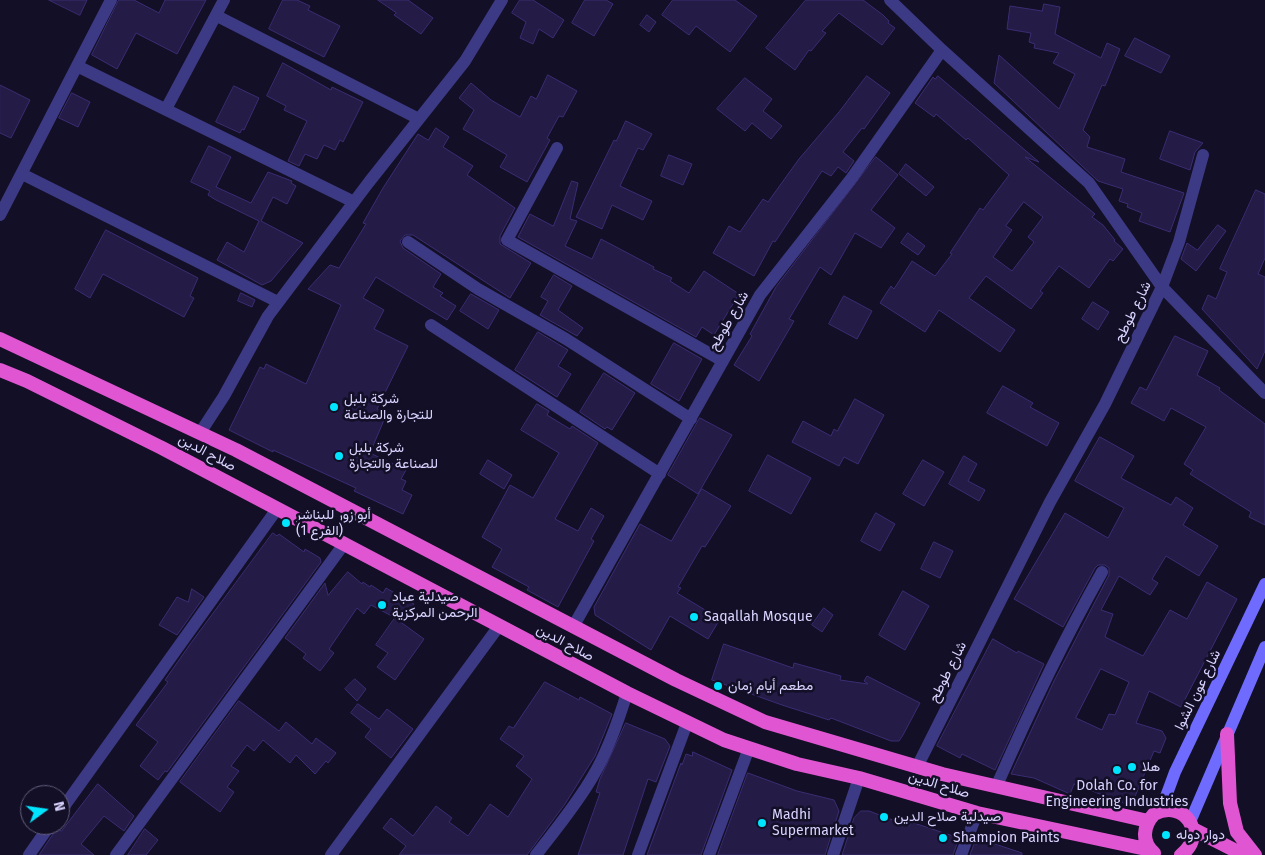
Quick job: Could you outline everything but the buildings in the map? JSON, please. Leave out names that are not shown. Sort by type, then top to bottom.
[{"type":"highway","name":"صلاح الدين","points":[[0,339],[200,433],[676,680],[765,722],[917,767],[1148,820]]},
{"type":"highway","name":"صلاح الدين","points":[[0,370],[162,448],[627,694],[687,723],[749,748],[797,764],[859,778],[977,813],[1154,853]]},
{"type":"highway","points":[[1227,734],[1230,803],[1238,832],[1255,855]]},
{"type":"highway","points":[[1154,853],[1145,836],[1148,820],[1161,810],[1178,811],[1191,826],[1244,855]]},
{"type":"highway","points":[[1181,855],[1190,845],[1191,826]]},
{"type":"main road","name":"شارع عون الشوا","points":[[1161,810],[1175,772],[1265,584]]},
{"type":"main road","points":[[1191,826],[1227,734],[1265,647]]},
{"type":"street","points":[[0,215],[111,0]]},
{"type":"street","points":[[166,109],[224,0]]},
{"type":"street","points":[[200,433],[278,302],[465,61],[502,0]]},
{"type":"street","points":[[890,0],[942,50],[1089,183],[1162,288],[1265,393]]},
{"type":"street","points":[[217,16],[419,119]]},
{"type":"street","name":"شارع طوطح","points":[[573,627],[760,295],[851,179],[942,50]]},
{"type":"street","points":[[77,66],[354,202]]},
{"type":"street","points":[[557,148],[507,240],[723,361]]},
{"type":"street","name":"شارع طوطح","points":[[917,767],[1050,502],[1105,404],[1162,288],[1179,242],[1203,155]]},
{"type":"street","points":[[22,174],[278,302]]},
{"type":"street","points":[[408,242],[478,289],[566,339],[690,419]]},
{"type":"street","points":[[431,325],[660,474]]},
{"type":"street","points":[[70,798],[277,509]]},
{"type":"street","points":[[116,855],[344,544]]},
{"type":"street","points":[[997,785],[1066,635],[1102,572]]},
{"type":"street","points":[[331,855],[499,626]]},
{"type":"street","points":[[536,855],[594,776],[609,744],[627,694]]},
{"type":"street","points":[[638,855],[687,723]]},
{"type":"street","points":[[709,855],[749,748]]},
{"type":"street","points":[[833,855],[859,778]]},
{"type":"street","points":[[961,855],[977,813]]},
{"type":"street","points":[[28,855],[43,835]]},
{"type":"place","name":"شركة بلبل للتجارة والصناعة","points":[[334,407]]},
{"type":"place","name":"شركة بلبل للصناعة والتجارة","points":[[339,456]]},
{"type":"place","name":"أبو زور للبناشر (الفرع 1)","points":[[286,523]]},
{"type":"place","name":"صيدلية عباد الرحمن المركزية","points":[[382,605]]},
{"type":"place","name":"Saqallah Mosque","points":[[694,617]]},
{"type":"place","name":"مطعم أيام زمان","points":[[718,686]]},
{"type":"place","name":"هلا","points":[[1132,767]]},
{"type":"place","name":"Dolah Co. for Engineering Industries","points":[[1117,770]]},
{"type":"place","name":"صيدلية صلاح الدين","points":[[884,817]]},
{"type":"place","name":"Madhi Supermarket","points":[[762,823]]},
{"type":"place","name":"دوار دوله","points":[[1166,835]]},
{"type":"place","name":"Shampion Paints","points":[[943,838]]}]
